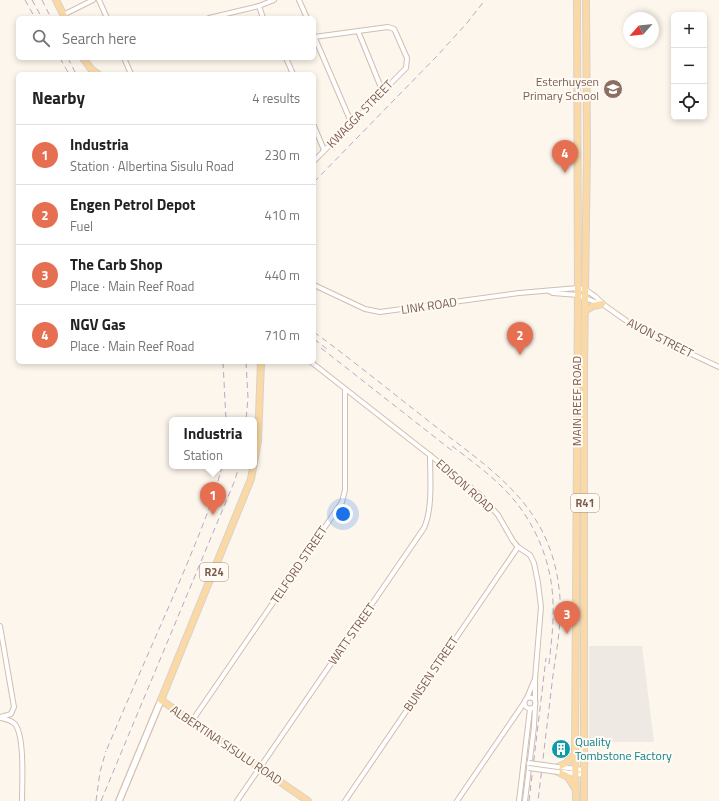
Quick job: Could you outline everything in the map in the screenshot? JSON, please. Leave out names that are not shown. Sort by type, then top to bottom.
[{"type":"main road","points":[[56,0],[64,16]]},
{"type":"main road","name":"MAIN REEF ROAD","points":[[576,801],[578,295],[577,0]]},
{"type":"main road","name":"MAIN REEF ROAD","points":[[584,801],[587,117],[586,0]]},
{"type":"main road","points":[[84,60],[95,72]]},
{"type":"main road","points":[[578,97],[587,96]]},
{"type":"main road","points":[[578,117],[587,117]]},
{"type":"main road","points":[[586,310],[593,306],[603,305]]},
{"type":"main road","name":"ALBERTINA SISULU ROAD","points":[[257,446],[261,364]]},
{"type":"main road","name":"ALBERTINA SISULU ROAD","points":[[253,469],[244,499],[161,700],[308,801]]},
{"type":"main road","points":[[577,472],[585,472]]},
{"type":"main road","points":[[576,655],[584,655]]},
{"type":"main road","points":[[575,754],[558,769],[568,777],[576,792]]},
{"type":"street","points":[[64,16],[93,0]]},
{"type":"street","points":[[99,0],[106,16]]},
{"type":"street","points":[[218,16],[260,6],[268,1],[274,0]]},
{"type":"street","points":[[298,0],[306,16]]},
{"type":"street","points":[[260,6],[262,16]]},
{"type":"street","name":"KWAGGA STREET","points":[[316,159],[382,90],[406,68],[407,58],[394,29],[388,27],[358,32]]},
{"type":"street","points":[[316,37],[358,32],[382,90]]},
{"type":"street","points":[[316,42],[351,122]]},
{"type":"street","points":[[125,60],[130,72]]},
{"type":"street","points":[[287,60],[291,72]]},
{"type":"street","points":[[316,131],[324,150]]},
{"type":"street","name":"LINK ROAD","points":[[316,286],[365,308],[380,312],[556,289],[578,288],[586,290]]},
{"type":"street","name":"AVON STREET","points":[[586,290],[596,297],[603,305]]},
{"type":"street","name":"LINK ROAD","points":[[548,291],[553,293],[578,295],[586,298]]},
{"type":"street","name":"AVON STREET","points":[[586,298],[603,305],[638,329],[719,367]]},
{"type":"street","name":"EDISON ROAD","points":[[314,364],[484,499],[498,515],[518,547],[532,558],[538,583],[541,617],[535,679],[530,706],[519,801]]},
{"type":"street","name":"TELFORD STREET","points":[[192,721],[342,502],[345,490],[345,389]]},
{"type":"street","name":"WATT STREET","points":[[237,801],[424,528],[428,515],[430,455]]},
{"type":"street","name":"BUNSEN STREET","points":[[345,801],[518,547]]},
{"type":"street","points":[[0,626],[14,704],[13,711],[0,717]]},
{"type":"street","name":"EDISON ROAD","points":[[530,706],[527,698],[535,679]]},
{"type":"street","points":[[525,801],[534,720],[530,706],[532,698],[527,698]]},
{"type":"street","points":[[119,801],[161,700]]},
{"type":"street","points":[[457,801],[518,711],[530,706]]},
{"type":"street","points":[[0,717],[12,722],[18,731],[22,757],[22,801]]},
{"type":"street","points":[[529,766],[584,773]]},
{"type":"shaded area","points":[[589,646],[642,646],[654,742],[589,742]]},
{"type":"railway","points":[[25,0],[34,16]]},
{"type":"railway","points":[[32,0],[41,16]]},
{"type":"railway","points":[[42,0],[50,16]]},
{"type":"railway","points":[[316,180],[437,56],[467,23],[485,0]]},
{"type":"railway","points":[[61,60],[68,72]]},
{"type":"railway","points":[[69,60],[75,72]]},
{"type":"railway","points":[[316,334],[493,471],[529,510],[543,532],[553,558],[559,588],[560,610],[559,632],[538,801]]},
{"type":"railway","points":[[316,341],[327,349]]},
{"type":"railway","points":[[321,348],[455,453]]},
{"type":"railway","points":[[223,364],[226,417]]},
{"type":"railway","points":[[246,364],[248,398],[246,417]]},
{"type":"railway","points":[[452,446],[487,473],[506,491],[525,515],[540,543],[545,557],[552,588],[553,619],[549,664]]},
{"type":"railway","points":[[107,749],[197,540],[211,504],[221,469]]},
{"type":"railway","points":[[101,801],[235,480],[238,469]]},
{"type":"railway","points":[[529,801],[546,658]]},
{"type":"railway","points":[[96,801],[100,772],[106,751]]},
{"type":"place","name":"Esterhuysen Primary School","points":[[613,89]]},
{"type":"place","name":"NGV Gas","points":[[565,173]]},
{"type":"place","name":"Engen Petrol Depot","points":[[520,355]]},
{"type":"place","name":"Industria","points":[[213,515]]},
{"type":"place","name":"The Carb Shop","points":[[567,634]]},
{"type":"place","name":"Quality Tombstone Factory","points":[[561,749]]}]
